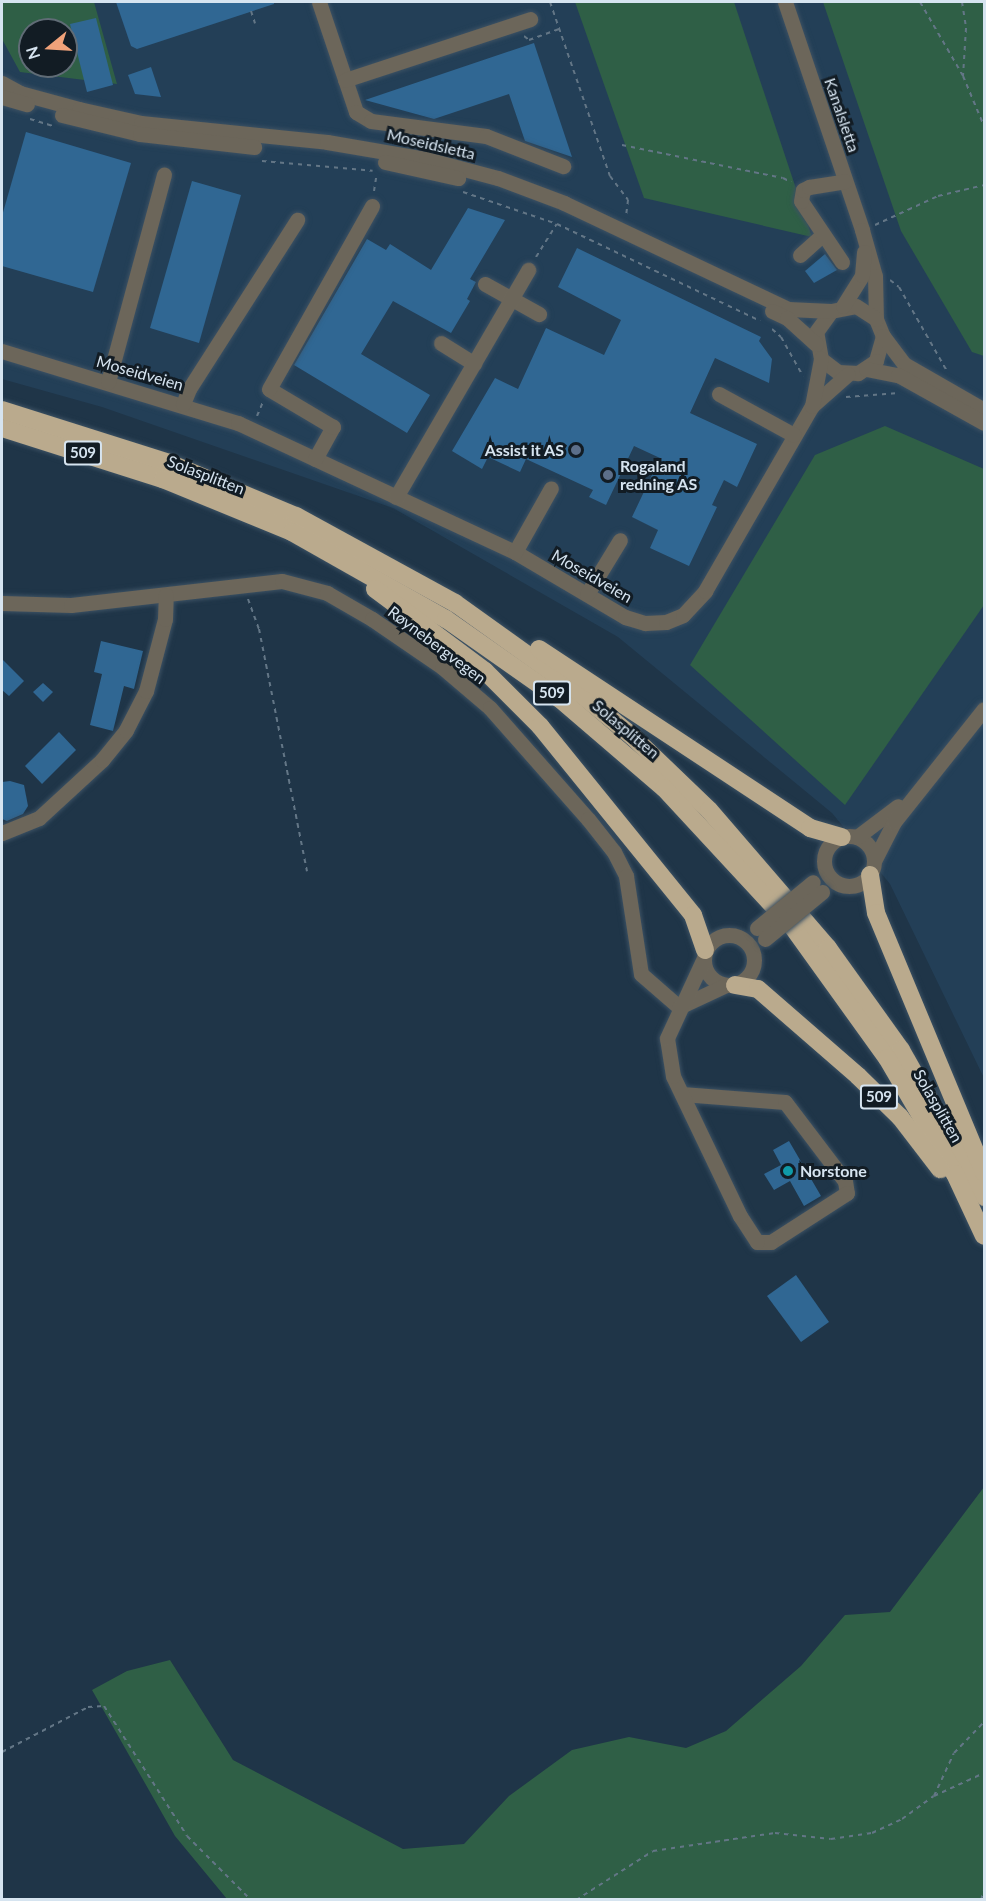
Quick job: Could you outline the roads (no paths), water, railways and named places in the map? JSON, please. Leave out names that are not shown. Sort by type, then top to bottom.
[{"type":"highway","name":"Solasplitten","points":[[2,410],[169,463],[246,494],[360,549],[455,603],[571,686],[633,737],[738,841],[828,948],[871,1006],[927,1094],[984,1197]]},
{"type":"highway","name":"Solasplitten","points":[[2,428],[163,479],[292,532],[351,563],[500,654],[621,749],[697,820],[792,926],[859,1015],[943,1153],[984,1236]]},
{"type":"highway","name":"509","points":[[292,532],[378,591],[485,671],[510,695],[579,772],[693,915],[704,955]]},
{"type":"highway","name":"509","points":[[455,603],[516,633],[810,828],[849,837]]},
{"type":"highway","points":[[872,868],[876,914],[984,1172]]},
{"type":"highway","name":"509","points":[[730,985],[758,989],[900,1117],[947,1181],[984,1249]]},
{"type":"street","points":[[320,2],[356,112],[371,121],[486,136],[563,166]]},
{"type":"street","name":"Kanalsletta","points":[[785,2],[875,276],[876,319]]},
{"type":"street","points":[[345,80],[530,19]]},
{"type":"street","name":"Moseidsletta","points":[[2,83],[79,110],[141,123],[327,142],[426,159],[498,178],[574,208],[788,309],[837,309]]},
{"type":"street","name":"Moseidsletta","points":[[2,97],[140,134],[350,156],[495,188],[562,212],[787,318],[819,352]]},
{"type":"street","points":[[108,382],[164,174]]},
{"type":"street","points":[[842,262],[821,236],[801,201],[803,190],[845,181]]},
{"type":"street","points":[[315,459],[333,427],[269,389],[372,206]]},
{"type":"street","points":[[183,404],[189,389],[297,220]]},
{"type":"street","points":[[812,406],[819,352],[816,332],[837,309],[862,275],[863,235]]},
{"type":"street","points":[[800,255],[821,236]]},
{"type":"street","points":[[396,497],[528,270]]},
{"type":"street","points":[[485,284],[539,314]]},
{"type":"street","points":[[837,309],[867,311],[876,319],[883,336],[904,364],[984,410]]},
{"type":"street","points":[[866,369],[882,349],[883,336]]},
{"type":"street","points":[[441,343],[474,364]]},
{"type":"street","name":"Moseidveien","points":[[2,351],[183,404],[238,423],[515,552],[625,617],[645,623],[666,622],[683,615],[705,591],[812,406]]},
{"type":"street","points":[[819,352],[838,372],[848,374]]},
{"type":"street","points":[[812,406],[848,374],[866,369],[898,375],[984,423]]},
{"type":"street","points":[[719,394],[794,435]]},
{"type":"street","points":[[515,552],[551,488]]},
{"type":"street","points":[[587,594],[620,540]]},
{"type":"street","name":"Røynebergvegen","points":[[2,603],[71,605],[282,582],[327,593],[413,646],[490,708],[546,767],[614,852],[629,889],[637,966],[646,982],[679,1007]]},
{"type":"street","points":[[2,833],[39,818],[102,760],[126,730],[146,692],[165,620],[166,595]]},
{"type":"street","points":[[818,887],[856,885],[872,868],[894,822],[984,709]]},
{"type":"street","points":[[682,1094],[785,1102],[845,1181],[847,1193],[771,1242],[757,1242],[740,1216],[673,1076],[667,1038],[704,955],[718,937],[761,933],[818,887],[826,870],[826,852],[849,837],[888,818],[951,753]]},
{"type":"street","points":[[849,837],[869,846],[872,868]]},
{"type":"street","points":[[826,870],[840,885]]},
{"type":"street","points":[[679,1007],[750,974],[761,933]]},
{"type":"street","points":[[737,936],[751,947],[754,956]]},
{"type":"street","points":[[704,955],[710,978],[730,985]]},
{"type":"place","name":"Assist it AS","points":[[576,450]]},
{"type":"place","name":"Rogaland redning AS","points":[[608,475]]},
{"type":"place","name":"Norstone","points":[[788,1171]]}]
